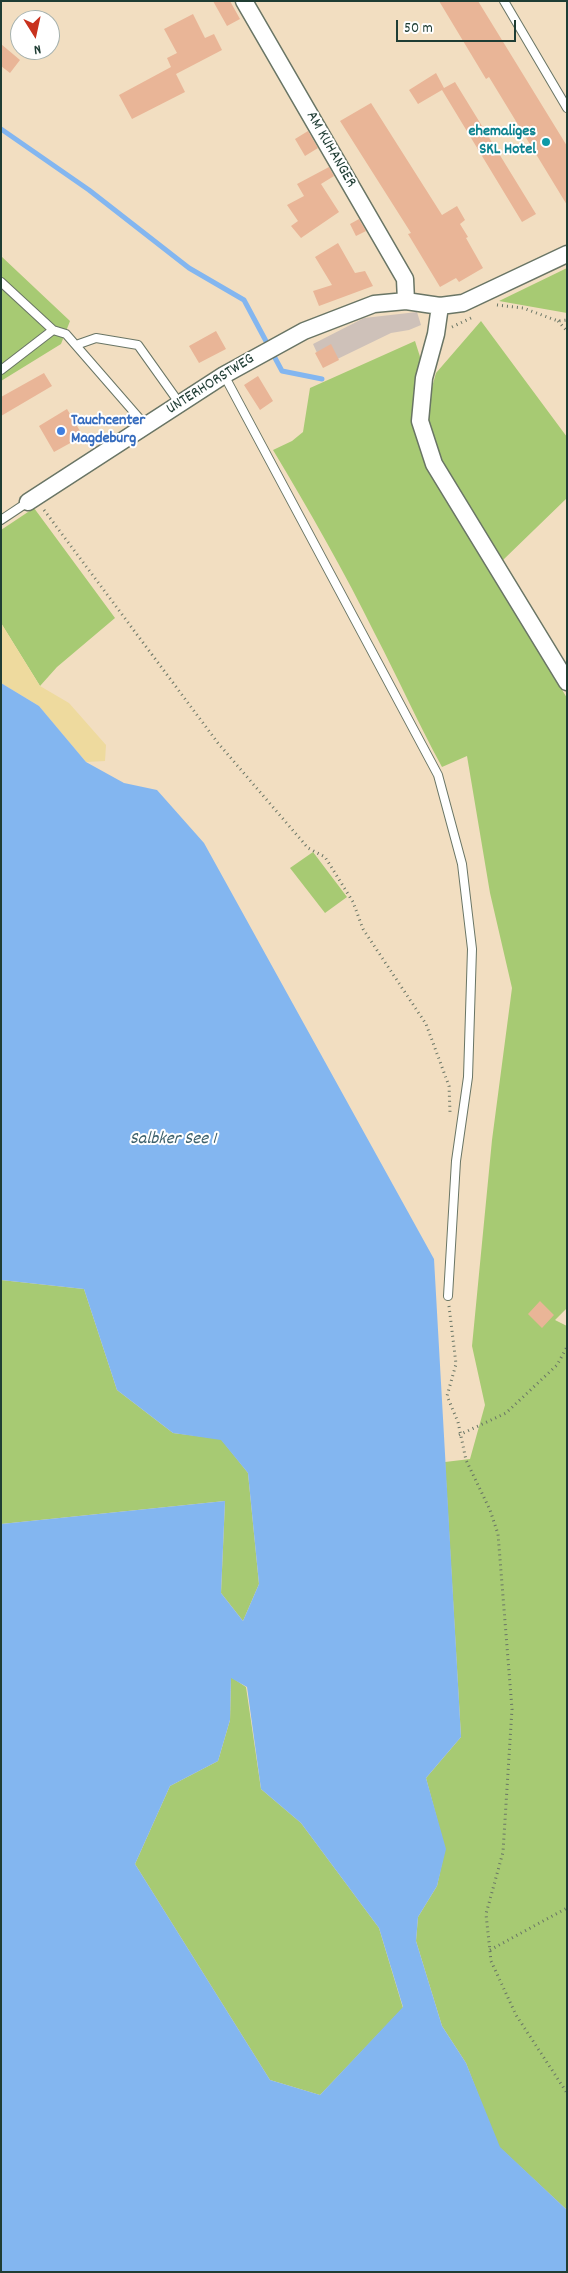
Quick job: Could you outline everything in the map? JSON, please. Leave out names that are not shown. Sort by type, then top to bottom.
[{"type":"street","name":"AM KUHANGER","points":[[244,1],[405,279],[406,301]]},
{"type":"street","name":"UNTERHORSTWEG","points":[[31,500],[224,375],[279,343],[353,310],[374,304],[406,301],[440,306],[455,305],[474,299],[567,254]]},
{"type":"street","points":[[440,306],[436,334],[424,378],[420,421],[434,464],[567,682]]},
{"type":"lane","points":[[504,1],[567,108]]},
{"type":"lane","points":[[1,282],[54,330],[66,334],[146,426]]},
{"type":"lane","points":[[1,370],[54,330]]},
{"type":"lane","points":[[76,345],[96,338],[138,345],[180,404]]},
{"type":"lane","points":[[224,375],[438,775],[462,864],[472,949],[468,1077],[456,1161],[448,1296]]},
{"type":"lane","name":"UNTERHORSTWEG","points":[[1,520],[31,500]]},
{"type":"path","points":[[494,305],[523,308],[558,321],[567,320]]},
{"type":"path","points":[[436,334],[474,317]]},
{"type":"path","points":[[558,321],[567,331]]},
{"type":"path","points":[[31,500],[218,743],[308,848],[324,857],[353,902],[363,929],[426,1024],[449,1086],[450,1115]]},
{"type":"path","points":[[448,1296],[456,1364],[447,1396],[458,1422],[466,1460],[490,1510],[498,1534],[512,1709],[503,1852],[486,1914],[491,1961],[516,2015],[567,2093]]},
{"type":"path","points":[[460,1435],[506,1413],[557,1365],[567,1347]]},
{"type":"path","points":[[490,1950],[567,1908]]},
{"type":"shaded area","points":[[417,312],[421,325],[409,330],[391,333],[323,366],[313,344],[364,318]]},
{"type":"green space","points":[[1,256],[70,321],[61,344],[1,381]]},
{"type":"green space","points":[[567,268],[567,313],[499,301]]},
{"type":"green space","points":[[481,321],[567,437],[567,498],[503,560],[442,462],[425,412],[436,373]]},
{"type":"green space","points":[[415,341],[422,363],[414,395],[412,424],[426,463],[567,698],[567,1308],[555,1320],[567,1326],[567,2210],[498,2146],[466,2063],[442,2026],[416,1941],[418,1917],[437,1886],[445,1849],[426,1778],[461,1737],[445,1462],[470,1459],[485,1405],[472,1346],[492,1140],[512,988],[490,893],[467,756],[442,767],[351,587],[273,450],[292,441],[303,432],[310,388]]},
{"type":"green space","points":[[34,508],[115,618],[57,667],[40,686],[1,623],[1,530]]},
{"type":"green space","points":[[313,852],[347,897],[325,913],[290,868]]},
{"type":"green space","points":[[1,1280],[84,1289],[117,1390],[173,1433],[221,1439],[248,1473],[259,1584],[243,1621],[221,1593],[225,1501],[1,1524]]},
{"type":"green space","points":[[231,1677],[246,1687],[261,1789],[301,1823],[379,1928],[403,2008],[320,2095],[270,2080],[135,1864],[170,1786],[218,1761],[230,1720]]},
{"type":"sand","points":[[1,623],[40,686],[69,703],[106,745],[105,761],[86,762],[39,706],[1,683]]},
{"type":"water","name":"Salbker See 1","points":[[1,683],[39,706],[86,762],[124,783],[157,790],[204,843],[434,1259],[461,1737],[426,1778],[446,1849],[437,1886],[418,1917],[416,1941],[442,2026],[466,2063],[500,2147],[567,2210],[567,2272],[1,2272],[1,1524],[225,1501],[221,1593],[243,1621],[259,1584],[248,1473],[221,1440],[173,1433],[117,1390],[84,1289],[1,1280]],"holes":[[[231,1678],[247,1687],[261,1789],[301,1823],[379,1928],[403,2007],[320,2095],[270,2080],[135,1864],[170,1786],[218,1761],[230,1720]]]},
{"type":"building","points":[[213,1],[230,1],[240,19],[227,26]]},
{"type":"building","points":[[439,1],[478,1],[567,146],[567,205],[489,77],[486,79]]},
{"type":"building","points":[[193,14],[205,38],[214,34],[222,50],[176,74],[185,92],[132,119],[119,95],[171,67],[167,58],[177,53],[164,29]]},
{"type":"building","points":[[1,44],[10,52],[10,60],[20,60],[10,73],[1,66]]},
{"type":"building","points":[[436,73],[444,88],[455,82],[536,214],[522,222],[442,90],[418,104],[409,90]]},
{"type":"building","points":[[371,103],[442,215],[457,206],[465,220],[460,224],[483,268],[459,282],[456,278],[440,287],[408,234],[411,233],[340,121]]},
{"type":"building","points":[[308,131],[318,148],[305,156],[295,139]]},
{"type":"building","points":[[329,167],[334,176],[321,184],[339,212],[301,238],[291,226],[298,221],[287,205],[304,196],[297,184]]},
{"type":"building","points":[[359,219],[366,231],[356,236],[350,224]]},
{"type":"building","points":[[338,243],[355,273],[365,271],[373,286],[319,306],[313,291],[332,285],[315,257]]},
{"type":"building","points":[[216,331],[226,349],[199,363],[189,346]]},
{"type":"building","points":[[331,344],[339,360],[323,368],[315,353]]},
{"type":"building","points":[[44,373],[52,386],[1,416],[1,397]]},
{"type":"building","points":[[258,376],[273,401],[260,410],[244,385]]},
{"type":"building","name":"Tauchcenter Magdeburg","points":[[67,409],[83,436],[54,452],[39,426]]},
{"type":"building","points":[[540,1301],[554,1315],[542,1328],[528,1314]]},
{"type":"waterway","points":[[1,129],[89,190],[189,268],[244,300],[282,371],[322,379]]},
{"type":"place","name":"ehemaliges SKL Hotel","points":[[546,142]]},
{"type":"place","name":"Tauchcenter Magdeburg","points":[[61,431]]}]
